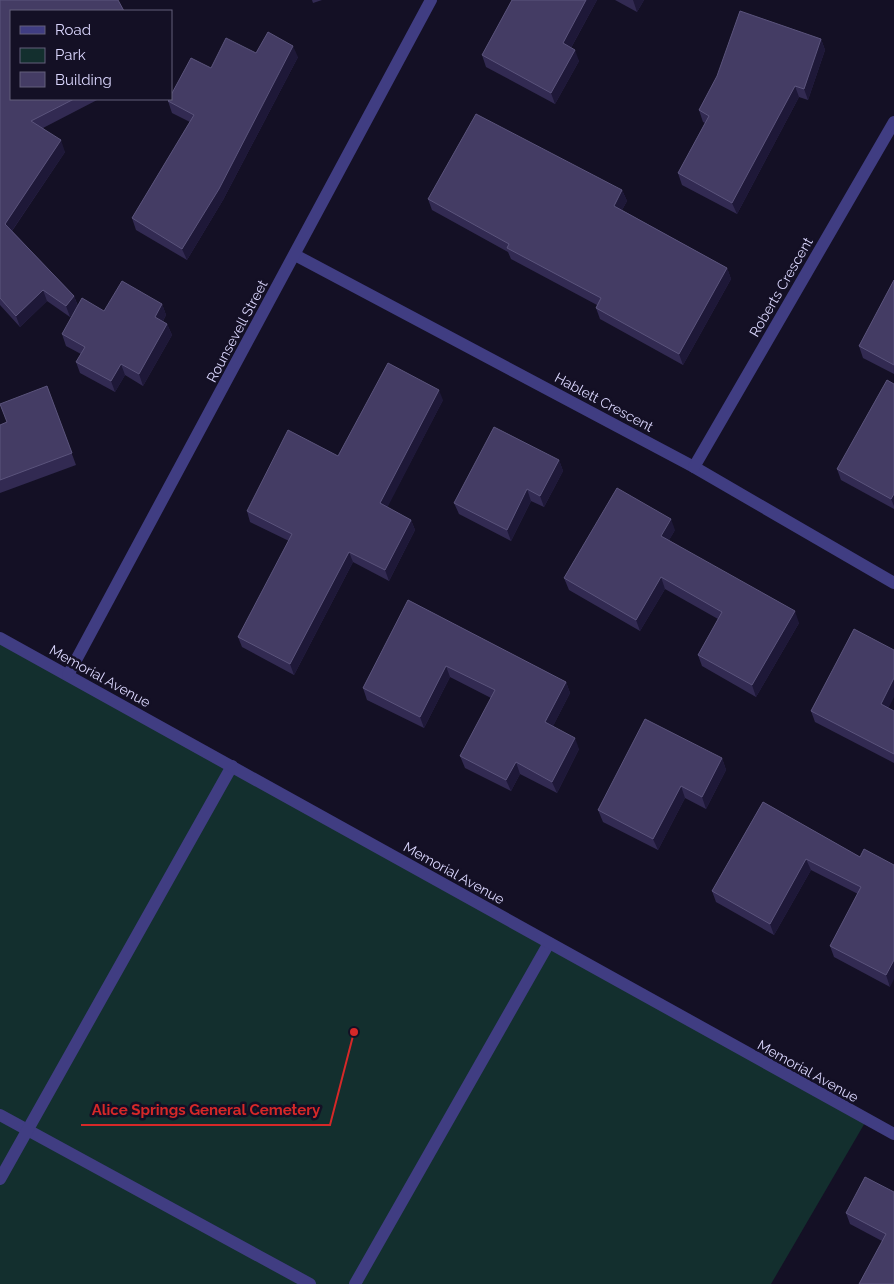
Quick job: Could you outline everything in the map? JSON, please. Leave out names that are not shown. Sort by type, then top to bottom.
[{"type":"street","name":"Rounsevell Street","points":[[68,675],[431,0]]},
{"type":"street","name":"Roberts Crescent","points":[[694,467],[894,122]]},
{"type":"street","name":"Hablett Crescent","points":[[295,255],[694,467],[894,583]]},
{"type":"street","name":"Memorial Avenue","points":[[0,638],[894,1134]]},
{"type":"street","points":[[0,1179],[232,766]]},
{"type":"street","points":[[355,1284],[549,943]]},
{"type":"street","points":[[0,1115],[310,1284]]},
{"type":"green space","points":[[0,638],[866,1121],[771,1284],[0,1284]]},
{"type":"building","points":[[0,0],[118,0],[123,10],[10,10],[10,100],[72,100],[31,121],[61,140],[5,224],[74,296],[66,306],[43,290],[16,316],[0,298]]},
{"type":"building","points":[[512,0],[586,0],[563,43],[575,50],[551,93],[482,55]]},
{"type":"building","points":[[740,11],[821,39],[804,89],[795,86],[732,203],[678,173],[709,116],[699,110],[717,76]]},
{"type":"building","points":[[268,32],[293,46],[219,189],[182,249],[132,218],[194,115],[168,101],[172,100],[172,93],[191,58],[211,68],[226,38],[256,53]]},
{"type":"building","points":[[476,114],[622,190],[614,206],[727,268],[679,354],[596,308],[601,298],[507,248],[509,244],[428,199]]},
{"type":"building","points":[[894,280],[894,365],[859,346]]},
{"type":"building","points":[[122,281],[162,304],[155,317],[167,324],[139,374],[121,364],[111,381],[76,362],[85,347],[62,334],[82,298],[104,311]]},
{"type":"building","points":[[388,363],[439,390],[380,503],[411,520],[385,570],[349,552],[290,664],[238,637],[292,534],[247,511],[288,430],[338,456]]},
{"type":"building","points":[[887,380],[894,384],[894,494],[891,499],[837,469]]},
{"type":"building","points":[[47,386],[72,453],[0,480],[0,425],[7,422],[0,404]]},
{"type":"building","points":[[494,427],[559,460],[540,496],[527,489],[507,530],[454,503]]},
{"type":"building","points":[[617,488],[671,519],[661,536],[795,611],[752,685],[698,655],[722,612],[661,577],[636,620],[564,578]]},
{"type":"building","points":[[408,600],[566,682],[545,722],[575,738],[552,782],[516,762],[506,780],[460,756],[495,690],[446,666],[420,717],[363,688]]},
{"type":"building","points":[[854,629],[894,650],[894,678],[881,704],[894,711],[894,754],[811,711]]},
{"type":"building","points":[[645,719],[722,758],[702,797],[681,786],[653,839],[598,810]]},
{"type":"building","points":[[763,802],[860,857],[864,849],[894,865],[894,960],[886,975],[830,946],[861,887],[806,859],[770,924],[712,891]]},
{"type":"building","points":[[865,1177],[894,1192],[894,1284],[859,1284],[886,1234],[846,1213]]},
{"type":"place","name":"Alice Springs General Cemetery","points":[[354,1032]]}]
